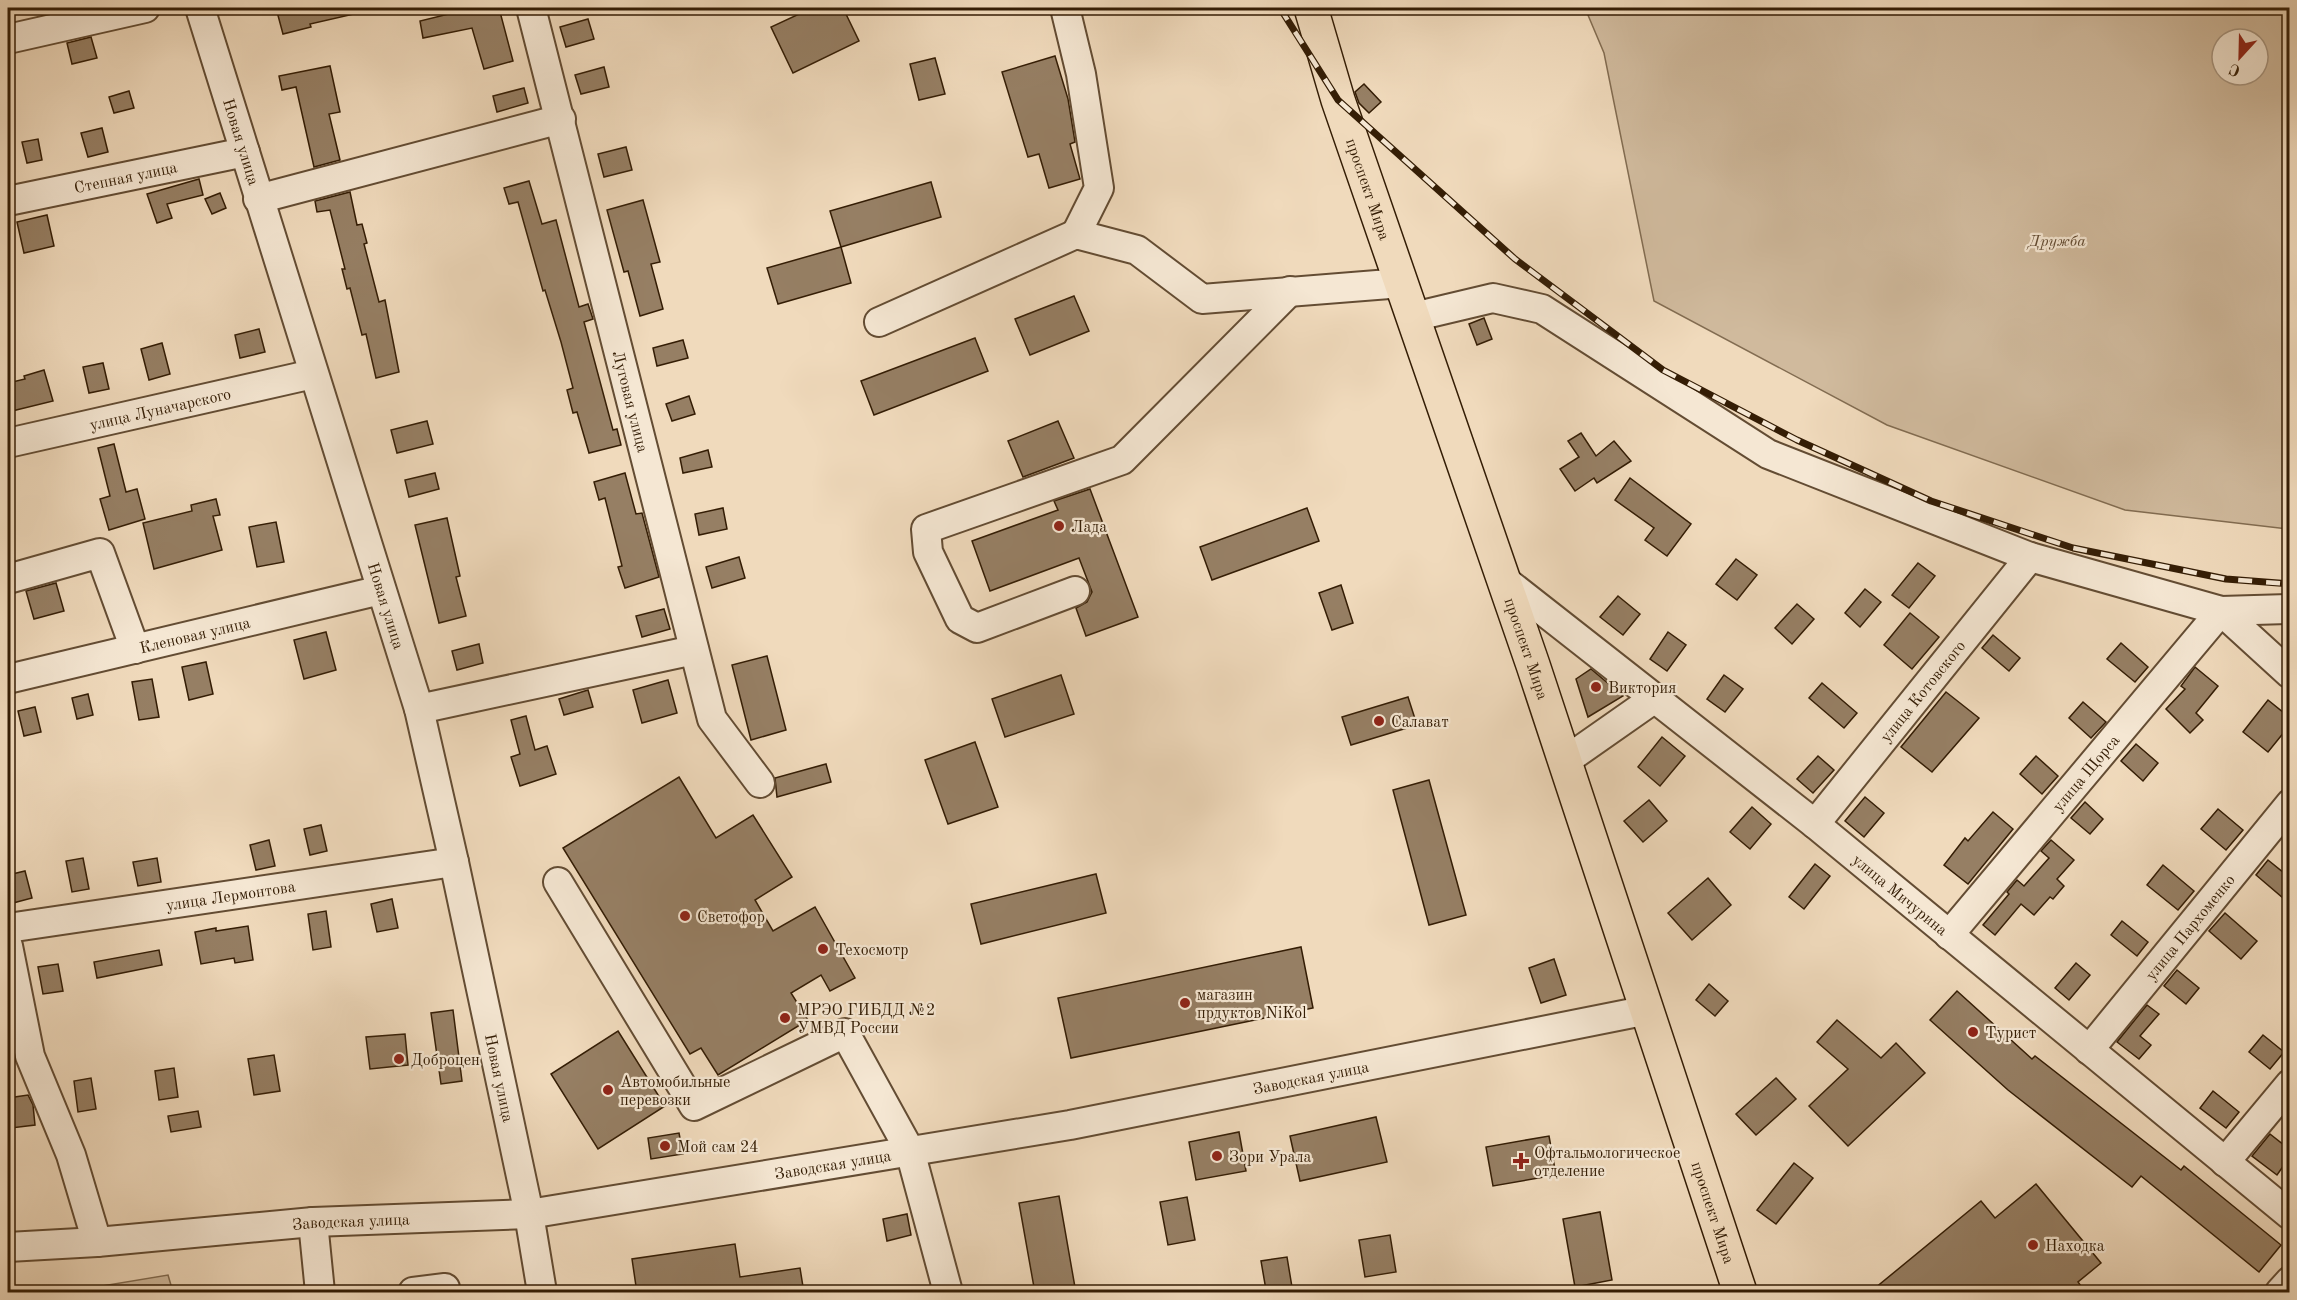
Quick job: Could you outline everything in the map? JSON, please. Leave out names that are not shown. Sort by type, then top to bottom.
[{"type":"main road","name":"проспект Мира","points":[[1311,8],[1338,100],[1565,761],[1740,1293]]},
{"type":"street","points":[[8,39],[145,8]]},
{"type":"street","name":"Новая улица","points":[[200,8],[418,709],[454,862],[529,1214],[542,1293]]},
{"type":"street","name":"Луговая улица","points":[[531,8],[712,718],[760,783]]},
{"type":"street","points":[[1065,8],[1081,74],[1099,188],[1076,234]]},
{"type":"street","points":[[258,199],[561,120]]},
{"type":"street","name":"Степная улица","points":[[8,201],[244,152]]},
{"type":"street","points":[[879,322],[1076,234],[1137,250],[1202,298],[1402,283]]},
{"type":"street","points":[[1075,591],[977,628],[960,619],[928,552],[926,529],[1122,460],[1290,291]]},
{"type":"street","points":[[1413,317],[1493,298],[1542,309],[1768,454],[2030,557],[2221,611],[2289,609]]},
{"type":"street","name":"улица Луначарского","points":[[8,443],[313,374]]},
{"type":"street","points":[[8,579],[100,553],[135,648]]},
{"type":"street","name":"улица Котовского","points":[[1815,824],[2030,557]]},
{"type":"street","name":"улица Мичурина","points":[[1504,580],[1815,824],[2289,1215]]},
{"type":"street","name":"Кленовая улица","points":[[8,679],[381,590]]},
{"type":"street","points":[[2221,611],[2289,674]]},
{"type":"street","name":"улица Щорса","points":[[1949,935],[2221,611]]},
{"type":"street","points":[[418,709],[694,650]]},
{"type":"street","points":[[1565,761],[1655,698]]},
{"type":"street","name":"улица Пархоменко","points":[[2089,1050],[2289,804]]},
{"type":"street","name":"улица Лермонтова","points":[[8,928],[454,862]]},
{"type":"street","points":[[558,882],[694,1106],[845,1033],[910,1151],[948,1293]]},
{"type":"street","points":[[8,946],[30,1056],[71,1155],[97,1242]]},
{"type":"street","name":"Заводская улица","points":[[8,1247],[97,1242],[313,1222],[529,1214],[1070,1125],[1648,1010]]},
{"type":"street","points":[[2225,1162],[2289,1084]]},
{"type":"street","points":[[313,1222],[320,1293]]},
{"type":"street","points":[[2280,1293],[2289,1281]]},
{"type":"street","points":[[413,1293],[445,1288]]},
{"type":"green space","name":"Дружба","points":[[1585,8],[2289,8],[2289,529],[2125,510],[1887,425],[1654,301],[1604,53]]},
{"type":"green space","points":[[168,1275],[173,1292],[66,1292]]},
{"type":"building","points":[[276,8],[353,8],[354,14],[310,24],[311,27],[283,34]]},
{"type":"building","points":[[460,8],[499,8],[513,61],[484,69],[472,28],[423,38],[420,21],[461,11]]},
{"type":"building","points":[[812,8],[843,8],[859,41],[793,73],[771,27]]},
{"type":"building","points":[[588,19],[594,39],[566,47],[560,27]]},
{"type":"building","points":[[91,37],[97,58],[72,64],[67,43]]},
{"type":"building","points":[[1055,56],[1068,99],[1075,142],[1070,144],[1080,179],[1049,188],[1039,154],[1028,157],[1002,72]]},
{"type":"building","points":[[935,58],[945,94],[919,100],[910,64]]},
{"type":"building","points":[[330,66],[340,112],[329,114],[340,160],[314,167],[296,87],[282,90],[279,76]]},
{"type":"building","points":[[604,67],[609,87],[581,94],[575,75]]},
{"type":"building","points":[[1364,84],[1381,102],[1369,113],[1359,103],[1355,92]]},
{"type":"building","points":[[524,88],[528,103],[497,112],[493,96]]},
{"type":"building","points":[[129,91],[134,108],[114,113],[109,97]]},
{"type":"building","points":[[102,128],[108,152],[88,157],[81,133]]},
{"type":"building","points":[[38,139],[42,160],[27,163],[22,142]]},
{"type":"building","points":[[626,147],[632,170],[604,177],[598,154]]},
{"type":"building","points":[[199,179],[203,195],[167,204],[172,218],[157,223],[147,194]]},
{"type":"building","points":[[529,181],[542,224],[556,220],[579,307],[588,304],[593,319],[584,322],[613,430],[617,429],[621,445],[589,453],[577,412],[573,413],[567,390],[573,388],[561,342],[545,290],[543,291],[518,202],[509,204],[504,188]]},
{"type":"building","points":[[931,182],[941,217],[841,247],[830,211]]},
{"type":"building","points":[[350,192],[357,225],[362,224],[367,243],[364,244],[379,302],[385,300],[399,372],[376,378],[366,334],[362,335],[350,288],[347,289],[342,269],[345,269],[330,210],[317,212],[315,201]]},
{"type":"building","points":[[220,193],[226,208],[212,214],[205,199]]},
{"type":"building","points":[[643,200],[660,262],[651,264],[663,309],[640,316],[628,271],[624,272],[607,210]]},
{"type":"building","points":[[47,215],[54,246],[24,253],[17,222]]},
{"type":"building","points":[[841,247],[851,283],[778,304],[767,268]]},
{"type":"building","points":[[1074,296],[1089,331],[1030,355],[1015,319]]},
{"type":"building","points":[[1484,318],[1492,339],[1477,345],[1469,324]]},
{"type":"building","points":[[259,329],[265,352],[240,358],[235,335]]},
{"type":"building","points":[[975,338],[988,371],[874,415],[861,381]]},
{"type":"building","points":[[683,340],[688,358],[657,366],[653,348]]},
{"type":"building","points":[[162,343],[170,374],[149,380],[141,349]]},
{"type":"building","points":[[103,363],[109,389],[89,393],[83,367]]},
{"type":"building","points":[[44,370],[53,401],[8,412],[8,383],[25,379],[24,376]]},
{"type":"building","points":[[689,396],[695,414],[672,421],[666,404]]},
{"type":"building","points":[[427,421],[433,444],[397,453],[391,430]]},
{"type":"building","points":[[1058,421],[1074,458],[1023,477],[1008,441]]},
{"type":"building","points":[[1581,433],[1596,456],[1614,441],[1631,461],[1597,483],[1594,478],[1575,491],[1560,469],[1579,457],[1568,441]]},
{"type":"building","points":[[114,444],[126,492],[137,489],[145,519],[109,530],[100,499],[110,496],[98,448]]},
{"type":"building","points":[[708,450],[712,467],[683,473],[680,458]]},
{"type":"building","points":[[435,473],[439,489],[409,497],[405,480]]},
{"type":"building","points":[[625,473],[636,514],[642,513],[659,577],[625,588],[618,567],[622,566],[605,498],[599,500],[594,482]]},
{"type":"building","points":[[1630,478],[1691,524],[1667,556],[1645,540],[1654,528],[1615,500]]},
{"type":"building","name":"Лада","points":[[1090,489],[1138,617],[1086,636],[1076,608],[1087,602],[1092,592],[1079,558],[990,591],[972,541],[1058,510],[1054,501]]},
{"type":"building","points":[[216,499],[220,515],[213,516],[222,550],[154,569],[143,523],[192,511],[191,505]]},
{"type":"building","points":[[723,508],[727,529],[699,535],[695,514]]},
{"type":"building","points":[[1307,508],[1319,541],[1212,580],[1200,547]]},
{"type":"building","points":[[447,518],[460,576],[456,577],[466,616],[439,623],[415,525]]},
{"type":"building","points":[[276,522],[284,562],[257,567],[249,527]]},
{"type":"building","points":[[739,557],[745,578],[712,588],[706,567]]},
{"type":"building","points":[[1736,559],[1757,575],[1737,600],[1716,584]]},
{"type":"building","points":[[1918,563],[1935,576],[1909,608],[1892,595]]},
{"type":"building","points":[[56,583],[64,611],[34,619],[26,591]]},
{"type":"building","points":[[1341,585],[1353,623],[1332,630],[1319,593]]},
{"type":"building","points":[[1865,589],[1881,602],[1860,627],[1845,613]]},
{"type":"building","points":[[1618,596],[1640,614],[1623,635],[1600,617]]},
{"type":"building","points":[[1797,604],[1814,619],[1792,644],[1775,628]]},
{"type":"building","points":[[664,609],[670,629],[642,637],[636,616]]},
{"type":"building","points":[[1910,613],[1939,637],[1912,669],[1884,645]]},
{"type":"building","points":[[326,632],[336,670],[304,679],[294,640]]},
{"type":"building","points":[[1668,632],[1686,645],[1667,671],[1650,659]]},
{"type":"building","points":[[1993,635],[2020,658],[2009,671],[1982,648]]},
{"type":"building","points":[[2121,643],[2148,667],[2135,682],[2107,659]]},
{"type":"building","points":[[479,644],[483,663],[457,670],[452,651]]},
{"type":"building","points":[[767,656],[786,730],[751,740],[732,665]]},
{"type":"building","points":[[206,662],[213,694],[189,700],[182,667]]},
{"type":"building","points":[[2195,667],[2218,686],[2196,713],[2203,720],[2190,733],[2166,709],[2185,689],[2181,686]]},
{"type":"building","name":"Виктория","points":[[1591,669],[1623,696],[1588,717],[1576,679]]},
{"type":"building","points":[[1061,675],[1074,714],[1005,737],[992,699]]},
{"type":"building","points":[[1724,675],[1743,689],[1725,712],[1707,699]]},
{"type":"building","points":[[152,679],[159,717],[139,720],[132,682]]},
{"type":"building","points":[[668,680],[677,713],[642,723],[633,690]]},
{"type":"building","points":[[1822,683],[1857,713],[1844,728],[1809,698]]},
{"type":"building","points":[[588,690],[593,707],[564,715],[559,699]]},
{"type":"building","points":[[1946,692],[1979,718],[1932,772],[1901,747]]},
{"type":"building","points":[[88,694],[93,715],[77,719],[72,698]]},
{"type":"building","name":"Салават","points":[[1408,697],[1417,725],[1351,745],[1342,717]]},
{"type":"building","points":[[2268,700],[2289,717],[2289,726],[2268,752],[2243,732]]},
{"type":"building","points":[[2083,702],[2106,722],[2091,738],[2069,718]]},
{"type":"building","points":[[35,707],[41,732],[24,736],[18,711]]},
{"type":"building","points":[[526,716],[535,750],[547,746],[556,774],[520,786],[511,757],[520,754],[511,720]]},
{"type":"building","points":[[1662,737],[1685,756],[1660,786],[1638,767]]},
{"type":"building","points":[[975,742],[998,807],[948,824],[925,760]]},
{"type":"building","points":[[2136,744],[2158,763],[2143,781],[2121,761]]},
{"type":"building","points":[[1818,756],[1834,770],[1813,793],[1797,779]]},
{"type":"building","points":[[2036,756],[2058,776],[2042,794],[2020,774]]},
{"type":"building","points":[[826,764],[831,782],[777,797],[775,778]]},
{"type":"building","name":"Светофор","points":[[679,777],[716,838],[753,815],[792,877],[755,900],[773,931],[815,907],[855,978],[830,991],[821,975],[791,993],[808,1020],[718,1075],[701,1048],[690,1054],[563,848]]},
{"type":"building","points":[[1429,780],[1466,915],[1429,925],[1393,790]]},
{"type":"building","points":[[1865,797],[1884,813],[1864,837],[1845,821]]},
{"type":"building","points":[[1649,800],[1667,821],[1643,842],[1624,821]]},
{"type":"building","points":[[2085,802],[2103,819],[2090,834],[2071,818]]},
{"type":"building","points":[[1752,807],[1771,824],[1750,849],[1730,832]]},
{"type":"building","points":[[2218,809],[2243,830],[2226,850],[2201,829]]},
{"type":"building","points":[[1993,812],[2013,829],[1968,884],[1944,865],[1965,838],[1968,841]]},
{"type":"building","points":[[321,825],[327,851],[310,855],[304,829]]},
{"type":"building","points":[[269,840],[275,866],[256,870],[250,845]]},
{"type":"building","points":[[2051,840],[2074,860],[2057,879],[2064,886],[2053,899],[2050,897],[2034,915],[2021,904],[1995,935],[1983,925],[2009,894],[2007,892],[2017,880],[2024,886],[2049,858],[2041,851]]},
{"type":"building","points":[[83,858],[89,889],[72,892],[66,861]]},
{"type":"building","points":[[157,858],[161,882],[138,886],[133,862]]},
{"type":"building","points":[[2268,860],[2289,877],[2289,903],[2256,875]]},
{"type":"building","points":[[1815,864],[1830,876],[1804,909],[1789,897]]},
{"type":"building","points":[[2163,865],[2194,891],[2178,910],[2147,885]]},
{"type":"building","points":[[25,871],[32,898],[13,903],[8,875]]},
{"type":"building","points":[[1096,874],[1106,913],[981,944],[971,904]]},
{"type":"building","points":[[1708,878],[1731,905],[1692,940],[1668,913]]},
{"type":"building","points":[[392,899],[398,928],[377,932],[371,904]]},
{"type":"building","points":[[326,911],[331,947],[313,950],[308,914]]},
{"type":"building","points":[[2225,913],[2257,941],[2241,959],[2209,931]]},
{"type":"building","points":[[2122,921],[2148,942],[2137,956],[2111,935]]},
{"type":"building","points":[[248,926],[253,960],[235,963],[234,958],[201,964],[195,932]]},
{"type":"building","name":"магазин прдуктов NiKol","points":[[1301,947],[1313,1008],[1071,1058],[1058,998]]},
{"type":"building","points":[[159,950],[162,965],[97,978],[94,962]]},
{"type":"building","points":[[1554,959],[1566,995],[1541,1003],[1529,968]]},
{"type":"building","points":[[2076,963],[2090,975],[2069,1000],[2055,988]]},
{"type":"building","points":[[58,964],[63,991],[43,994],[38,967]]},
{"type":"building","points":[[2177,970],[2199,988],[2186,1004],[2164,986]]},
{"type":"building","points":[[1709,984],[1728,1001],[1715,1016],[1696,1000]]},
{"type":"building","points":[[1957,991],[2032,1059],[2035,1056],[2181,1170],[2184,1166],[2281,1245],[2259,1272],[2141,1176],[2132,1187],[2008,1090],[1930,1020]]},
{"type":"building","points":[[2147,1005],[2159,1014],[2140,1036],[2151,1045],[2139,1059],[2117,1042]]},
{"type":"building","points":[[453,1010],[462,1081],[441,1084],[431,1013]]},
{"type":"building","points":[[1837,1020],[1881,1058],[1896,1043],[1925,1073],[1848,1146],[1809,1106],[1848,1069],[1817,1042]]},
{"type":"building","name":"Автомобильные перевозки","points":[[618,1031],[665,1106],[598,1149],[551,1074]]},
{"type":"building","points":[[405,1034],[408,1065],[370,1069],[366,1037]]},
{"type":"building","points":[[2263,1035],[2284,1052],[2270,1069],[2249,1052]]},
{"type":"building","points":[[274,1055],[280,1091],[254,1095],[248,1059]]},
{"type":"building","points":[[174,1068],[178,1097],[159,1100],[155,1071]]},
{"type":"building","points":[[91,1078],[96,1109],[78,1112],[74,1081]]},
{"type":"building","points":[[1776,1078],[1796,1099],[1756,1135],[1736,1114]]},
{"type":"building","points":[[2213,1091],[2239,1112],[2226,1128],[2200,1108]]},
{"type":"building","points":[[28,1095],[33,1105],[35,1125],[11,1128],[8,1098]]},
{"type":"building","points":[[198,1111],[201,1127],[171,1132],[168,1116]]},
{"type":"building","points":[[1376,1117],[1387,1162],[1300,1181],[1290,1136]]},
{"type":"building","name":"Зори Урала","points":[[1239,1132],[1246,1171],[1196,1180],[1189,1142]]},
{"type":"building","name":"Мой сам 24","points":[[679,1133],[683,1154],[651,1159],[648,1138]]},
{"type":"building","points":[[2270,1134],[2289,1149],[2289,1158],[2277,1175],[2252,1156]]},
{"type":"building","name":"Офтальмологическое отделение","points":[[1549,1136],[1556,1175],[1493,1186],[1486,1147]]},
{"type":"building","points":[[1794,1163],[1813,1178],[1776,1224],[1757,1210]]},
{"type":"building","points":[[2036,1184],[2101,1263],[2078,1282],[2086,1293],[1869,1293],[1981,1201],[1995,1218]]},
{"type":"building","points":[[1059,1196],[1076,1293],[1035,1293],[1019,1203]]},
{"type":"building","points":[[1187,1197],[1195,1240],[1168,1245],[1160,1202]]},
{"type":"building","points":[[1600,1212],[1612,1280],[1575,1287],[1563,1219]]},
{"type":"building","points":[[907,1214],[911,1235],[887,1241],[883,1219]]},
{"type":"building","points":[[1390,1235],[1396,1272],[1365,1277],[1359,1240]]},
{"type":"building","points":[[735,1244],[740,1277],[800,1268],[804,1293],[637,1293],[632,1259]]},
{"type":"building","points":[[1287,1257],[1292,1287],[1266,1290],[1261,1261]]},
{"type":"railway","points":[[1280,8],[1338,100],[1515,259],[1663,370],[1797,440],[1931,501],[2073,548],[2226,579],[2290,584]]},
{"type":"place","name":"Лада","points":[[1059,526]]},
{"type":"place","name":"Виктория","points":[[1596,687]]},
{"type":"place","name":"Салават","points":[[1379,721]]},
{"type":"place","name":"Светофор","points":[[685,916]]},
{"type":"place","name":"Техосмотр","points":[[823,949]]},
{"type":"place","name":"магазин прдуктов NiKol","points":[[1185,1003]]},
{"type":"place","name":"МРЭО ГИБДД №2 УМВД России","points":[[785,1018]]},
{"type":"place","name":"Турист","points":[[1973,1032]]},
{"type":"place","name":"Доброцен","points":[[399,1059]]},
{"type":"place","name":"Автомобильные перевозки","points":[[608,1090]]},
{"type":"place","name":"Мой сам 24","points":[[665,1146]]},
{"type":"place","name":"Зори Урала","points":[[1217,1156]]},
{"type":"place","name":"Офтальмологическое отделение","points":[[1521,1161]]},
{"type":"place","name":"Находка","points":[[2033,1245]]}]
